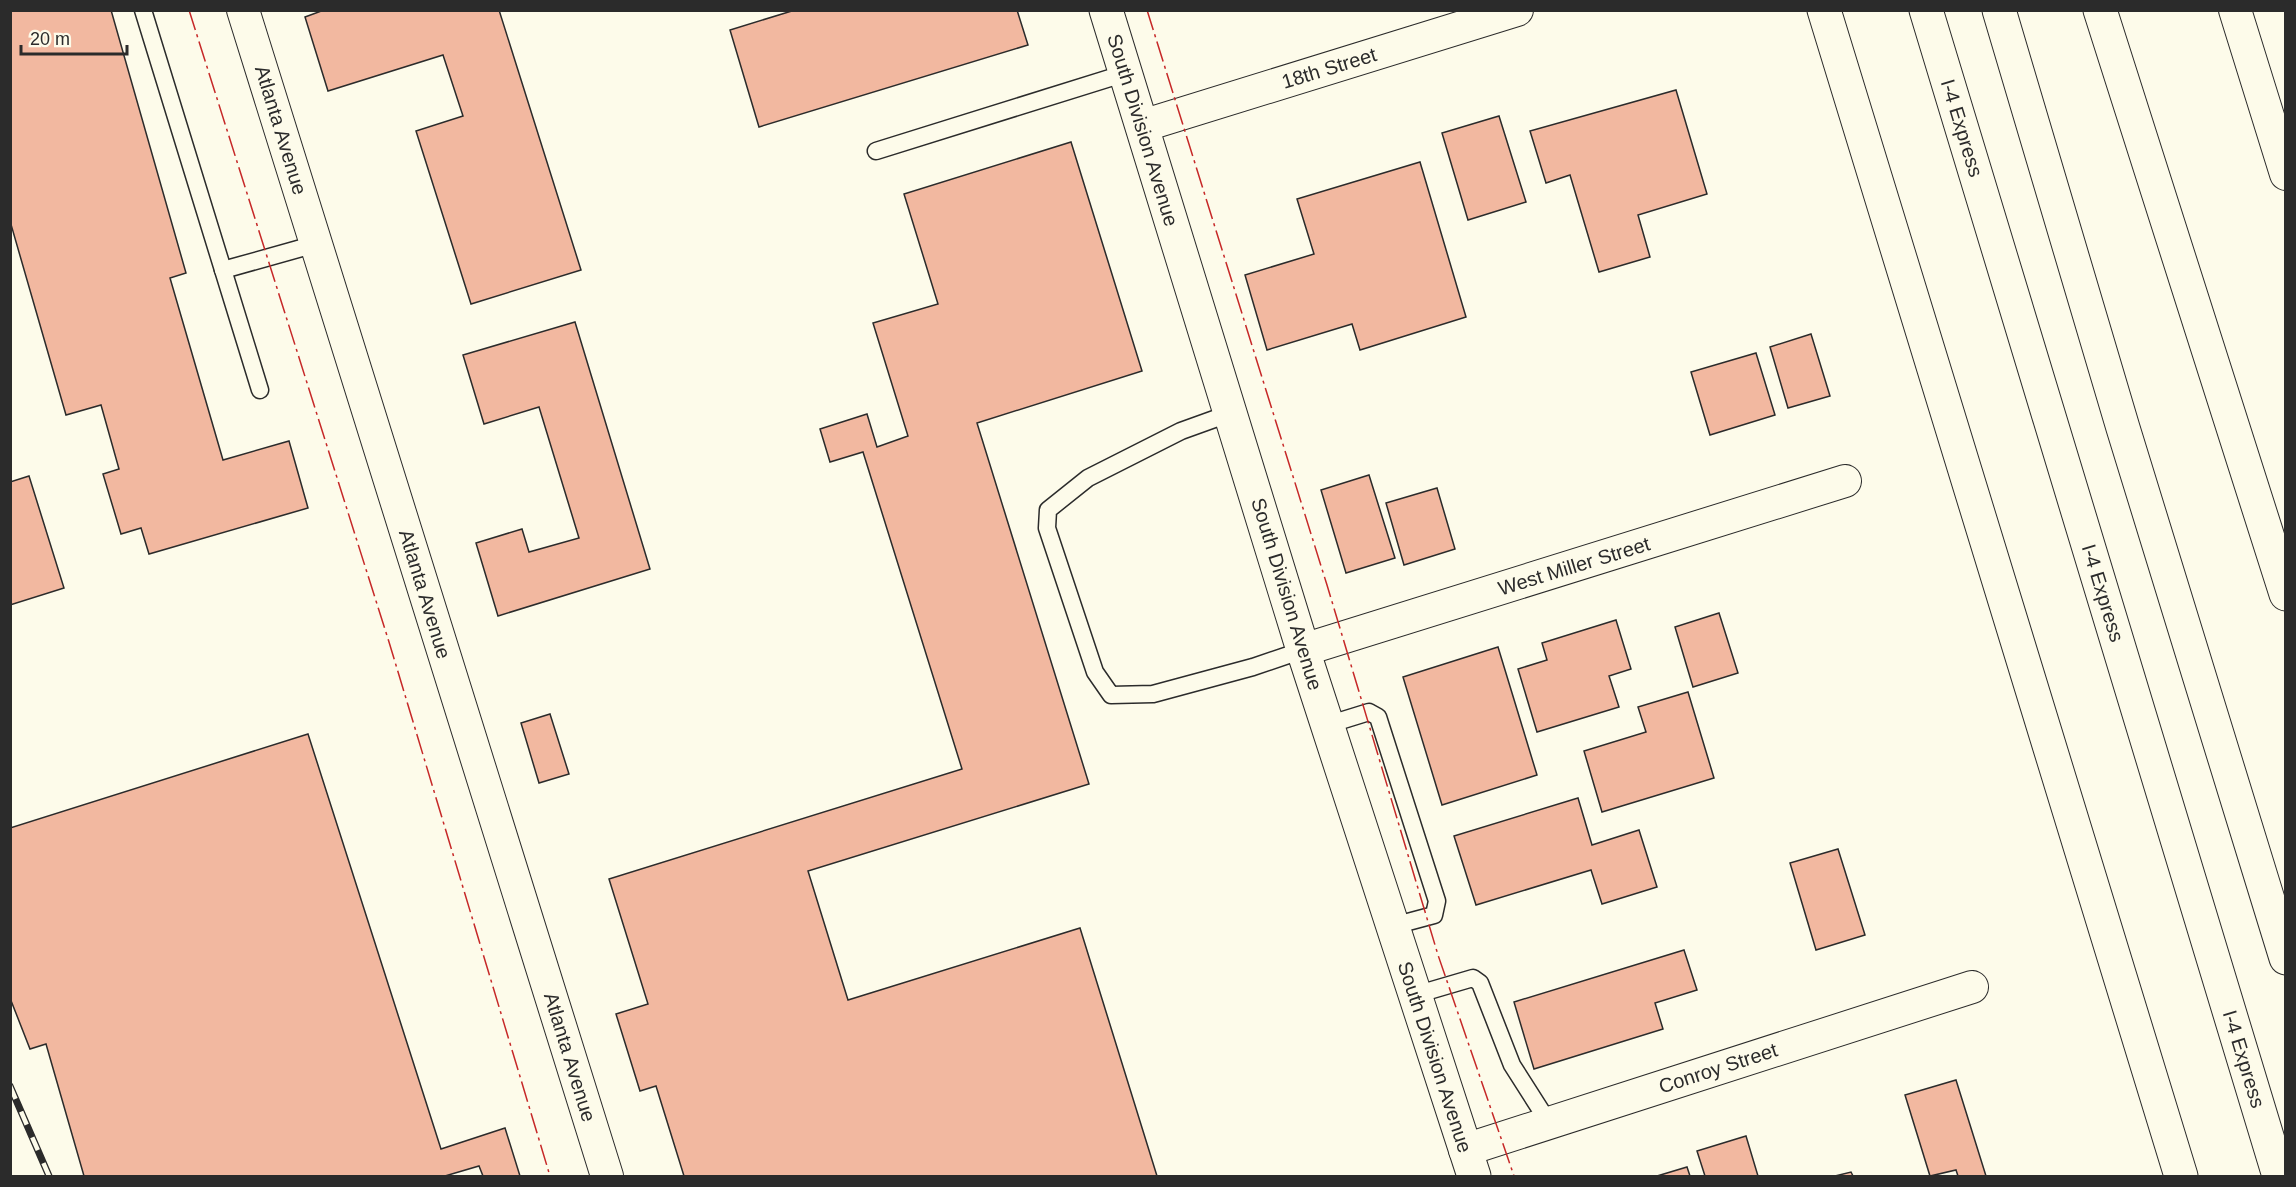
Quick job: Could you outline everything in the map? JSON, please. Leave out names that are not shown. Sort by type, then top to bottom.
[{"type":"main road","name":"South Division Avenue","points":[[1106,10],[1304,650],[1469,1163]]},
{"type":"main road","points":[[1824,10],[2181,1176]]},
{"type":"main road","name":"I-4 Express","points":[[1926,10],[2279,1176]]},
{"type":"main road","points":[[1999,10],[2119,417],[2286,958]]},
{"type":"main road","points":[[2100,10],[2286,594]]},
{"type":"street","name":"Atlanta Avenue","points":[[243,10],[607,1176]]},
{"type":"street","name":"18th Street","points":[[1142,126],[1516,10]]},
{"type":"street","points":[[2235,10],[2286,174]]},
{"type":"street","name":"West Miller Street","points":[[1304,650],[1845,481]]},
{"type":"street","name":"Conroy Street","points":[[1469,1163],[1549,1123],[1972,987]]},
{"type":"lane","points":[[142,10],[260,390]]},
{"type":"lane","points":[[876,151],[1126,73]]},
{"type":"lane","points":[[223,270],[316,244]]},
{"type":"lane","points":[[1231,413],[1181,430],[1088,477],[1048,510],[1047,528],[1095,672],[1111,695],[1153,694],[1253,667],[1304,650]]},
{"type":"lane","points":[[1328,725],[1370,712],[1378,717],[1437,901],[1434,915],[1393,926]]},
{"type":"lane","points":[[1415,995],[1473,978],[1480,984],[1512,1065],[1549,1123]]},
{"type":"building","points":[[10,10],[111,10],[186,273],[170,278],[223,460],[289,441],[308,508],[149,554],[141,528],[121,534],[103,474],[119,469],[101,405],[66,415],[10,221]]},
{"type":"building","points":[[324,10],[499,10],[581,270],[471,304],[416,131],[463,116],[443,55],[328,91],[305,17]]},
{"type":"building","points":[[795,10],[1017,10],[1028,45],[759,127],[730,30]]},
{"type":"building","points":[[1676,90],[1707,194],[1638,215],[1650,257],[1599,272],[1570,175],[1546,183],[1530,131]]},
{"type":"building","points":[[1499,116],[1526,202],[1468,220],[1442,133]]},
{"type":"building","points":[[1071,142],[1142,371],[977,423],[1089,784],[808,871],[848,1000],[1080,928],[1157,1176],[684,1176],[656,1086],[640,1091],[616,1014],[648,1004],[609,879],[962,769],[863,452],[830,462],[820,429],[867,414],[877,447],[908,436],[873,323],[938,304],[904,194]]},
{"type":"building","points":[[1420,162],[1466,317],[1360,350],[1352,324],[1267,350],[1245,275],[1314,254],[1297,199]]},
{"type":"building","points":[[575,322],[650,569],[498,616],[476,543],[522,529],[529,552],[579,538],[539,407],[484,424],[463,355]]},
{"type":"building","points":[[1811,334],[1830,396],[1788,408],[1770,347]]},
{"type":"building","points":[[1756,353],[1775,415],[1710,435],[1691,372]]},
{"type":"building","points":[[1369,475],[1395,558],[1346,573],[1321,490]]},
{"type":"building","points":[[29,476],[64,588],[10,605],[10,482]]},
{"type":"building","points":[[1437,488],[1455,549],[1404,565],[1386,503]]},
{"type":"building","points":[[1719,613],[1738,673],[1693,687],[1675,627]]},
{"type":"building","points":[[1616,620],[1631,669],[1609,676],[1619,707],[1537,732],[1518,669],[1547,660],[1542,643]]},
{"type":"building","points":[[1498,647],[1537,775],[1442,805],[1403,677]]},
{"type":"building","points":[[1688,692],[1714,778],[1602,812],[1584,751],[1646,732],[1638,707]]},
{"type":"building","points":[[550,714],[569,774],[539,783],[521,723]]},
{"type":"building","points":[[308,734],[441,1149],[505,1128],[520,1176],[483,1176],[479,1166],[445,1176],[84,1176],[46,1044],[30,1049],[10,998],[10,828]]},
{"type":"building","points":[[1578,798],[1592,845],[1639,830],[1657,887],[1602,904],[1591,870],[1476,905],[1454,836]]},
{"type":"building","points":[[1838,849],[1865,935],[1816,950],[1790,863]]},
{"type":"building","points":[[1684,950],[1697,990],[1655,1003],[1663,1029],[1534,1069],[1514,1002]]},
{"type":"building","points":[[1956,1080],[1986,1176],[1958,1176],[1956,1170],[1930,1176],[1905,1095]]},
{"type":"building","points":[[1746,1136],[1758,1176],[1705,1176],[1697,1151]]},
{"type":"building","points":[[1687,1167],[1690,1176],[1657,1176]]},
{"type":"building","points":[[1851,1172],[1853,1176],[1835,1176]]},
{"type":"railway","points":[[10,1086],[49,1176]]},
{"type":"power","points":[[189,10],[389,642],[550,1176]]},
{"type":"power","points":[[1147,10],[1327,585],[1438,955],[1514,1176]]}]
